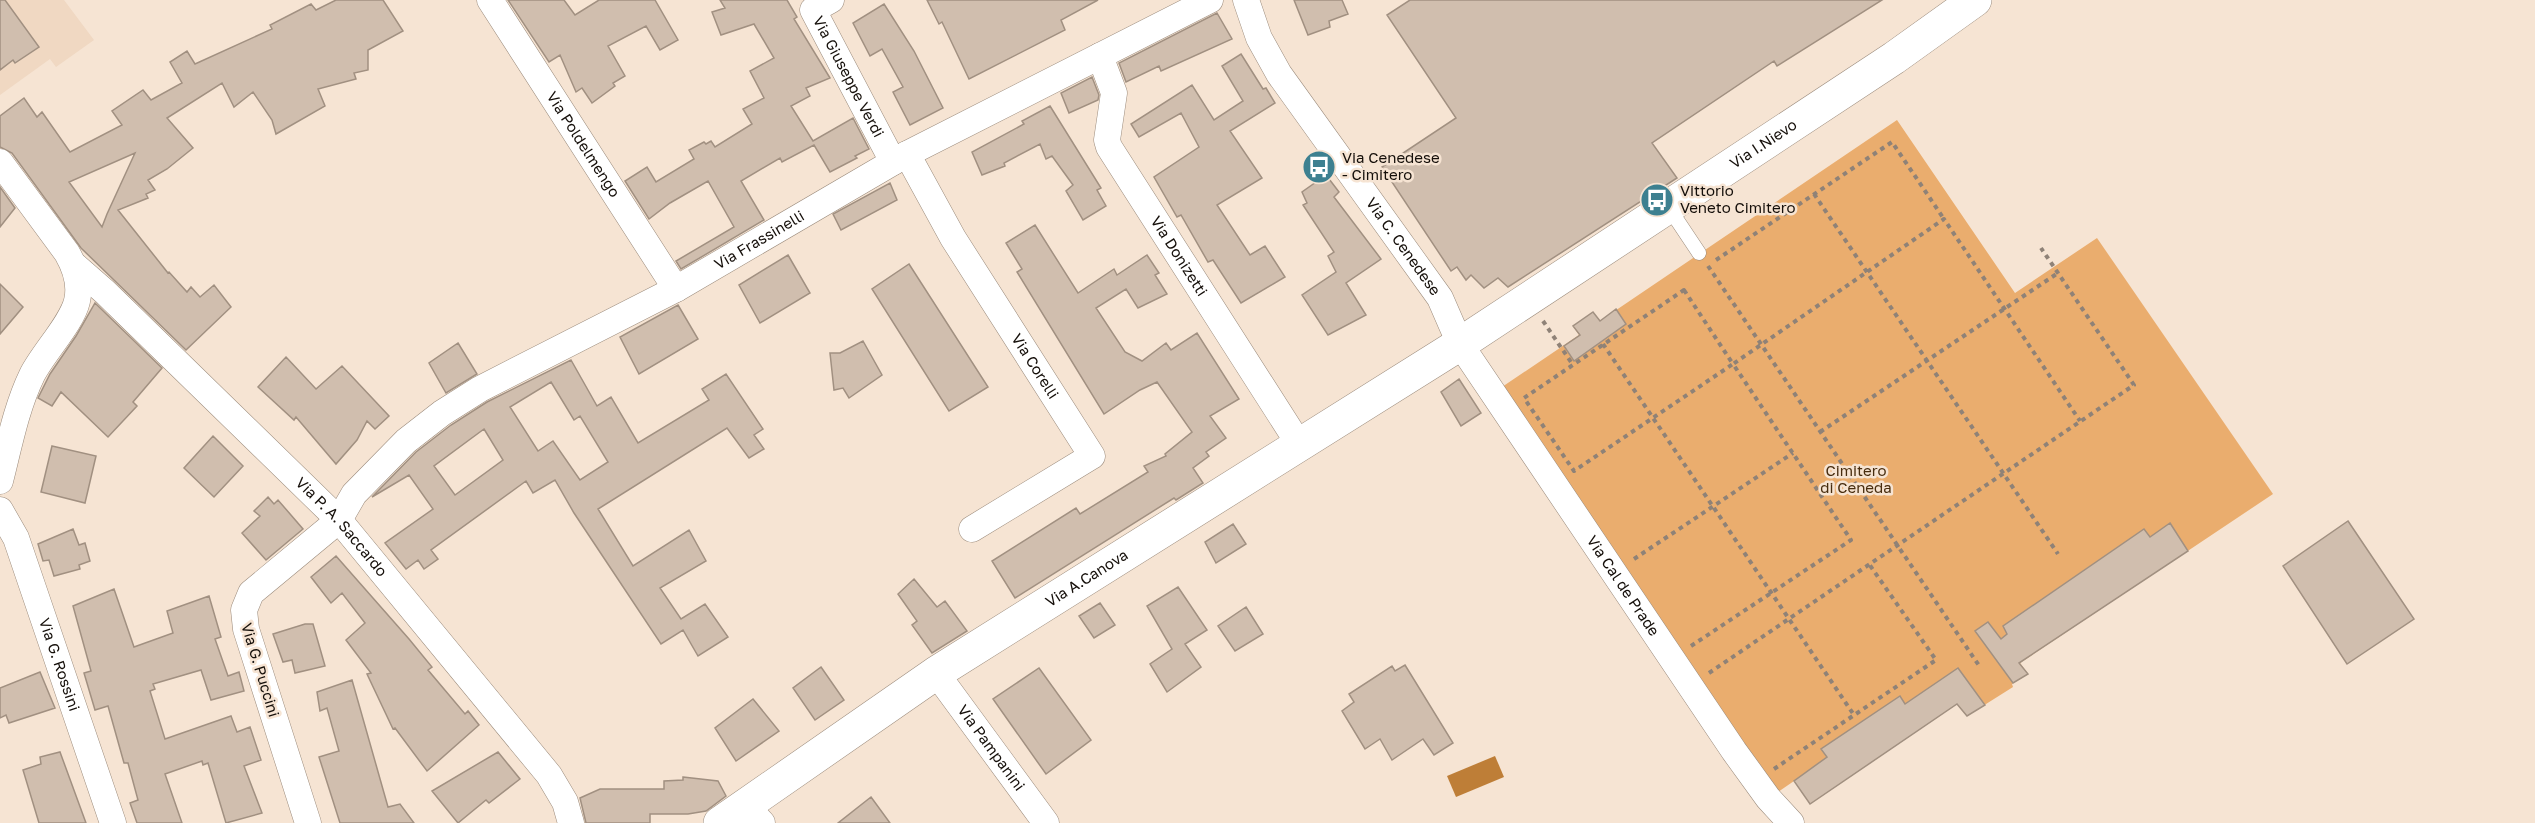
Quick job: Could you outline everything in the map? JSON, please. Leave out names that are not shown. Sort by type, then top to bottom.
[{"type":"street","name":"Via Poldelmengo","points":[[490,0],[675,289]]},
{"type":"street","name":"Via Giuseppe Verdi","points":[[831,0],[813,10],[900,158]]},
{"type":"street","name":"Via Frassinelli","points":[[339,520],[362,487],[406,441],[442,413],[480,389],[675,289],[900,158],[1210,0]]},
{"type":"street","name":"Via C. Cenedese","points":[[1246,0],[1254,26],[1270,59],[1440,298],[1460,344]]},
{"type":"street","name":"Via I.Nievo","points":[[1460,344],[1894,58],[1975,0]]},
{"type":"street","name":"Via Donizetti","points":[[1100,56],[1114,93],[1107,140],[1109,147],[1299,444]]},
{"type":"street","name":"Via Corelli","points":[[900,158],[1092,456],[972,529]]},
{"type":"street","points":[[0,162],[73,264],[78,286],[77,303],[29,383],[0,481]]},
{"type":"street","name":"Via P. A. Saccardo","points":[[73,264],[114,300],[339,520],[549,775],[565,802],[571,823]]},
{"type":"street","name":"Via A.Canova","points":[[742,817],[936,673],[1460,344]]},
{"type":"street","name":"Via Cal de Prade","points":[[1460,344],[1734,751],[1768,798],[1791,823]]},
{"type":"street","name":"Via G. Rossini","points":[[0,510],[16,538],[113,823]]},
{"type":"street","name":"Via G. Puccini","points":[[308,823],[246,629],[244,609],[251,593],[339,520]]},
{"type":"street","name":"Via Pampanini","points":[[936,673],[1046,823]]},
{"type":"lane","points":[[1669,208],[1699,253]]},
{"type":"path","points":[[1980,667],[1707,266],[1892,141],[2080,421]]},
{"type":"path","points":[[1815,194],[2058,554]]},
{"type":"path","points":[[1684,637],[1690,646],[1851,540],[1733,364],[1684,290],[1524,398],[1574,471],[1653,418],[1733,364],[1761,345],[1944,219]]},
{"type":"path","points":[[1715,682],[1708,673],[2134,386],[2041,248]]},
{"type":"path","points":[[1820,432],[2058,273]]},
{"type":"path","points":[[1542,319],[1573,365]]},
{"type":"path","points":[[1603,344],[1854,715]]},
{"type":"path","points":[[1639,569],[1632,560],[1793,453]]},
{"type":"path","points":[[1767,759],[1774,769],[1936,660],[1869,564]]},
{"type":"shaded area","points":[[0,0],[64,0],[94,40],[56,67],[50,59],[0,95]]},
{"type":"shaded area","points":[[1495,756],[1504,777],[1456,797],[1447,776]]},
{"type":"green space","name":"Cimitero di Ceneda","points":[[1897,120],[2015,293],[2097,238],[2273,494],[2020,663],[2028,674],[2012,684],[2013,687],[1967,716],[1957,704],[1810,804],[1794,781],[1775,794],[1499,389],[1579,335],[1573,326],[1600,321]]},
{"type":"building","points":[[0,0],[5,0],[39,47],[15,63],[13,60],[0,70]]},
{"type":"building","points":[[336,0],[383,0],[403,31],[368,50],[368,70],[354,73],[356,79],[318,89],[325,106],[276,134],[272,120],[253,92],[234,107],[222,83],[167,118],[193,148],[167,169],[148,180],[155,190],[146,194],[148,198],[118,210],[168,273],[187,292],[191,287],[200,297],[214,285],[231,307],[186,350],[81,248],[12,153],[0,147],[0,116],[24,98],[37,117],[42,112],[70,152],[122,125],[112,111],[143,90],[151,100],[182,83],[170,62],[187,51],[195,64],[272,29],[270,25],[311,4],[316,10]],"holes":[[[135,153],[102,227],[69,182]]]},
{"type":"building","points":[[508,0],[564,0],[575,15],[599,0],[655,0],[678,40],[660,50],[646,26],[608,46],[625,76],[613,83],[615,86],[592,103],[582,88],[576,92],[560,55],[549,62]]},
{"type":"building","points":[[720,0],[787,0],[797,17],[794,19],[830,78],[806,88],[810,96],[791,106],[813,141],[853,118],[869,149],[830,172],[814,145],[782,162],[780,158],[741,181],[764,220],[681,269],[676,261],[734,227],[708,181],[670,203],[649,219],[625,181],[647,167],[656,182],[694,159],[689,150],[711,141],[715,147],[752,124],[743,109],[764,98],[750,71],[774,58],[754,24],[721,35],[712,12],[725,8]]},
{"type":"building","points":[[927,0],[1098,0],[1061,20],[1065,30],[969,79],[942,22],[939,24]]},
{"type":"building","points":[[1294,0],[1342,0],[1348,14],[1329,21],[1330,27],[1308,35]]},
{"type":"building","points":[[1410,0],[1882,0],[1777,66],[1774,61],[1652,143],[1677,178],[1508,287],[1498,278],[1484,288],[1471,275],[1466,280],[1457,267],[1451,271],[1382,167],[1456,118],[1387,15]]},
{"type":"building","points":[[884,4],[914,51],[943,108],[910,125],[893,92],[903,87],[882,49],[870,56],[853,23]]},
{"type":"building","points":[[1217,13],[1232,39],[1161,71],[1159,66],[1126,82],[1119,63]]},
{"type":"building","points":[[1241,54],[1263,89],[1266,88],[1275,103],[1230,131],[1262,178],[1217,205],[1250,255],[1265,246],[1285,277],[1241,303],[1213,260],[1208,262],[1181,215],[1177,217],[1154,177],[1199,147],[1181,113],[1139,137],[1131,124],[1192,85],[1214,120],[1243,101],[1222,66]]},
{"type":"building","points":[[1092,77],[1099,95],[1098,100],[1069,113],[1061,93]]},
{"type":"building","points":[[1050,106],[1101,188],[1097,190],[1106,206],[1083,220],[1066,191],[1073,185],[1052,156],[1046,159],[1040,144],[1004,163],[1005,166],[982,175],[972,152],[1024,124],[1022,121]]},
{"type":"building","points":[[1326,175],[1339,192],[1334,197],[1381,259],[1346,283],[1366,315],[1328,335],[1302,295],[1336,272],[1328,256],[1334,252],[1303,205],[1307,203],[1302,192]]},
{"type":"building","points":[[890,183],[897,200],[841,230],[833,214]]},
{"type":"building","points":[[0,187],[15,208],[0,227]]},
{"type":"building","points":[[1035,225],[1078,293],[1114,269],[1117,275],[1147,255],[1159,273],[1155,275],[1167,294],[1138,308],[1126,289],[1096,308],[1125,352],[1142,361],[1166,343],[1171,350],[1197,333],[1239,399],[1210,416],[1226,438],[1206,452],[1209,456],[1193,468],[1203,483],[1176,500],[1174,498],[1015,598],[992,561],[1076,508],[1080,514],[1148,472],[1144,466],[1166,456],[1165,454],[1192,432],[1157,382],[1140,390],[1104,414],[1017,272],[1022,269],[1006,243]]},
{"type":"building","points":[[788,255],[810,293],[760,323],[739,285]]},
{"type":"building","points":[[909,264],[988,387],[949,411],[872,289]]},
{"type":"building","points":[[0,284],[23,307],[0,334]]},
{"type":"building","points":[[95,303],[162,368],[133,402],[137,406],[108,437],[61,392],[52,406],[38,398],[50,374]]},
{"type":"building","points":[[678,305],[698,339],[639,374],[620,337]]},
{"type":"building","points":[[1616,309],[1626,324],[1574,361],[1564,346],[1580,335],[1573,326],[1593,312],[1600,321]]},
{"type":"building","points":[[863,341],[882,375],[849,398],[843,388],[834,390],[830,353],[840,353]]},
{"type":"building","points":[[458,343],[477,374],[446,393],[429,363]]},
{"type":"building","points":[[286,357],[316,389],[342,366],[389,416],[375,429],[367,421],[357,440],[336,464],[296,417],[294,420],[258,387]]},
{"type":"building","points":[[571,360],[597,406],[611,397],[638,443],[709,400],[702,389],[726,374],[763,429],[754,435],[764,449],[749,458],[727,428],[598,509],[633,566],[689,530],[706,561],[660,588],[681,619],[705,604],[728,637],[698,656],[683,630],[661,644],[574,513],[555,480],[533,493],[526,481],[431,550],[438,559],[424,569],[418,560],[406,569],[385,543],[433,509],[409,475],[372,497],[416,452],[451,425],[487,402]],"holes":[[[551,382],[574,420],[580,416],[608,462],[580,480],[553,441],[538,451],[510,407]],[[484,429],[503,460],[455,495],[434,466]]]},
{"type":"building","points":[[1459,379],[1481,413],[1461,426],[1441,392]]},
{"type":"building","points":[[213,436],[243,466],[214,497],[184,468]]},
{"type":"building","points":[[52,446],[96,456],[85,503],[41,492]]},
{"type":"building","points":[[268,497],[274,504],[278,500],[303,529],[266,560],[242,533],[260,516],[254,511]]},
{"type":"building","points":[[2348,521],[2414,619],[2347,664],[2283,566]]},
{"type":"building","points":[[2170,523],[2188,551],[2019,663],[2028,674],[2013,683],[1975,631],[1988,622],[2001,639],[2007,634],[2003,626],[2144,529],[2150,537]]},
{"type":"building","points":[[1233,524],[1246,544],[1216,563],[1205,542]]},
{"type":"building","points":[[73,529],[79,545],[85,543],[90,561],[79,565],[80,569],[54,576],[49,560],[43,561],[38,544]]},
{"type":"building","points":[[336,556],[432,667],[428,670],[465,714],[468,711],[479,725],[427,771],[395,728],[393,729],[367,674],[371,673],[346,640],[365,623],[342,593],[331,603],[311,577]]},
{"type":"building","points":[[914,579],[937,607],[945,601],[967,631],[932,653],[912,625],[917,621],[898,594]]},
{"type":"building","points":[[1178,587],[1207,630],[1185,644],[1201,667],[1167,692],[1150,664],[1172,649],[1147,606]]},
{"type":"building","points":[[114,589],[134,647],[173,633],[167,611],[209,596],[221,637],[215,639],[228,676],[239,672],[244,691],[211,700],[201,670],[153,684],[155,689],[150,691],[165,739],[231,716],[237,732],[250,727],[261,760],[244,766],[262,813],[226,823],[208,763],[203,765],[202,761],[165,774],[182,823],[137,823],[130,803],[138,800],[128,763],[124,763],[108,706],[95,710],[84,673],[91,671],[73,606]]},
{"type":"building","points":[[1100,603],[1115,625],[1094,638],[1079,616]]},
{"type":"building","points":[[1246,607],[1263,634],[1235,651],[1218,626]]},
{"type":"building","points":[[305,624],[313,624],[325,666],[295,673],[292,660],[283,662],[273,634]]},
{"type":"building","points":[[1405,665],[1453,743],[1434,755],[1423,739],[1392,760],[1380,739],[1365,749],[1342,711],[1354,702],[1349,694],[1392,666],[1395,671]]},
{"type":"building","points":[[821,667],[844,700],[815,720],[793,688]]},
{"type":"building","points":[[1039,668],[1091,740],[1046,774],[993,699]]},
{"type":"building","points":[[1958,668],[1985,705],[1967,716],[1957,704],[1810,804],[1794,781],[1827,757],[1821,749],[1900,696],[1905,704]]},
{"type":"building","points":[[40,672],[55,708],[9,723],[6,715],[0,718],[0,688]]},
{"type":"building","points":[[352,680],[388,807],[400,804],[414,823],[340,823],[319,757],[339,751],[327,708],[320,711],[317,692]]},
{"type":"building","points":[[753,699],[779,731],[736,761],[715,728]]},
{"type":"building","points":[[60,752],[86,823],[39,823],[23,770],[41,764],[40,757]]},
{"type":"building","points":[[498,752],[520,779],[489,803],[486,800],[458,823],[432,791]]},
{"type":"building","points":[[683,777],[718,781],[726,796],[706,811],[688,814],[650,814],[650,823],[586,823],[580,798],[600,789],[664,789],[664,781],[683,780]]},
{"type":"building","points":[[871,797],[890,823],[838,823]]},
{"type":"place","name":"Via Cenedese - Cimitero","points":[[1319,167]]},
{"type":"place","name":"Vittorio Veneto Cimitero","points":[[1657,200]]}]
